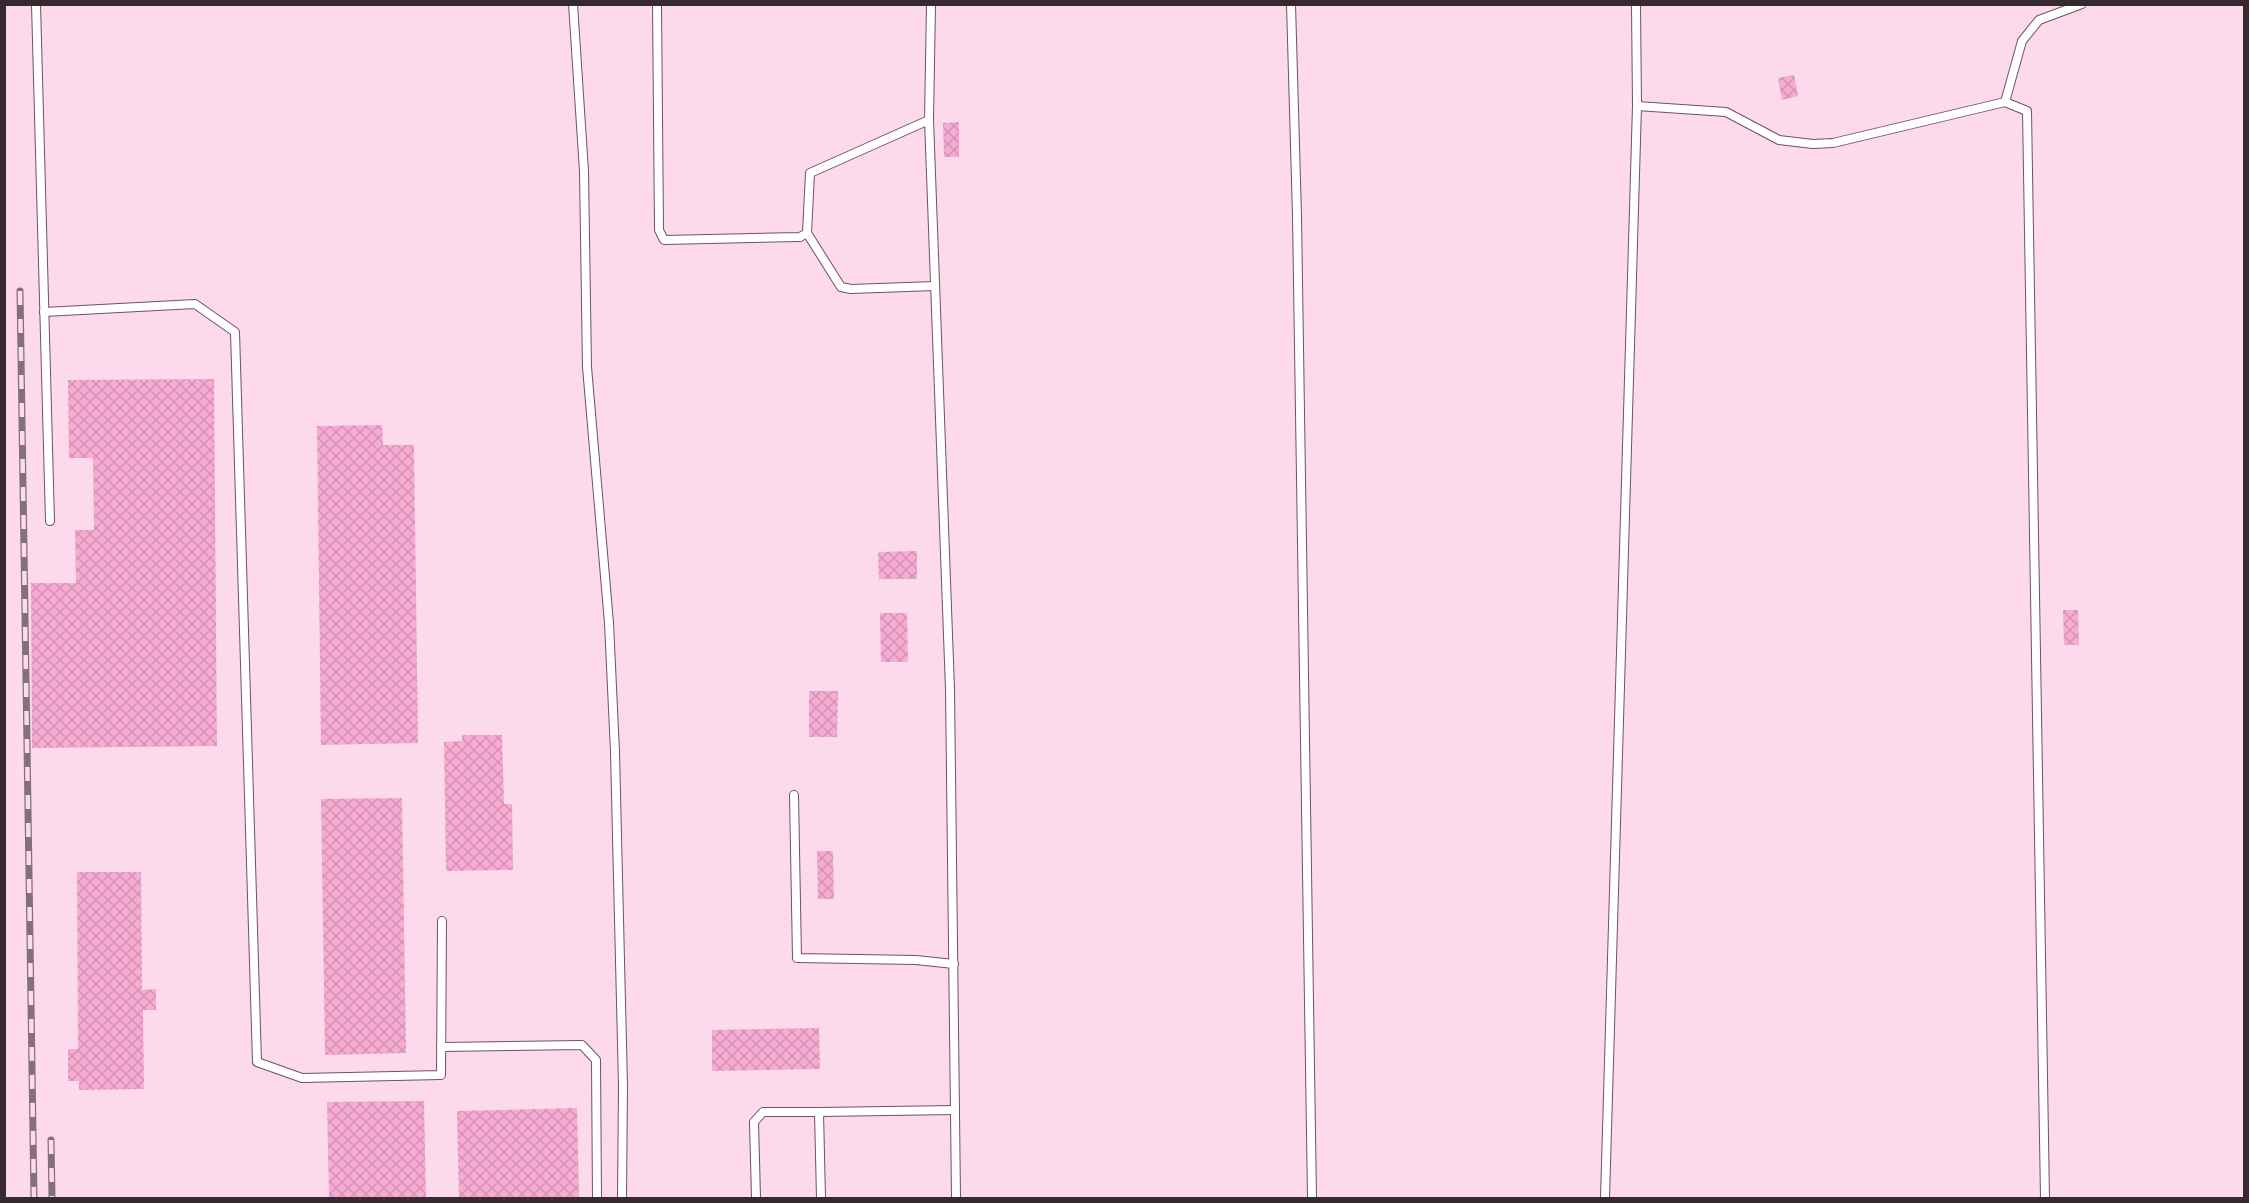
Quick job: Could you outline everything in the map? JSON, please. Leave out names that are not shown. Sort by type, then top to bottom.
[{"type":"lane","points":[[36,4],[50,521]]},
{"type":"lane","points":[[573,4],[584,171],[587,367],[609,623],[615,752],[623,1086],[622,1198]]},
{"type":"lane","points":[[657,4],[661,236],[664,240],[670,241],[796,238],[807,233]]},
{"type":"lane","points":[[931,4],[929,120],[950,689],[956,1198]]},
{"type":"lane","points":[[1291,4],[1297,239],[1312,1198]]},
{"type":"lane","points":[[1605,1198],[1637,106],[1636,4]]},
{"type":"lane","points":[[2005,102],[2022,41],[2039,20],[2082,4]]},
{"type":"lane","points":[[1637,106],[1726,112],[1779,140],[1813,144],[1833,142],[2005,102],[2027,111],[2045,1198]]},
{"type":"lane","points":[[929,120],[810,173],[807,233],[841,287],[851,289],[935,286]]},
{"type":"lane","points":[[44,312],[195,304],[235,332],[257,1062],[302,1078],[441,1075],[441,921]]},
{"type":"lane","points":[[794,795],[796,958],[916,960],[954,964]]},
{"type":"lane","points":[[441,1047],[582,1045],[596,1060],[597,1198]]},
{"type":"lane","points":[[756,1198],[754,1122],[763,1112],[955,1110]]},
{"type":"lane","points":[[819,1112],[821,1198]]},
{"type":"building","points":[[1794,75],[1798,96],[1782,100],[1778,78]]},
{"type":"building","points":[[959,122],[959,157],[944,157],[943,123]]},
{"type":"building","points":[[214,379],[217,746],[32,748],[31,583],[76,583],[75,530],[94,530],[93,458],[69,458],[68,380]]},
{"type":"building","points":[[382,425],[383,445],[414,445],[418,743],[321,745],[317,426]]},
{"type":"building","points":[[917,551],[917,579],[879,579],[878,552]]},
{"type":"building","points":[[2063,610],[2078,610],[2079,645],[2064,645]]},
{"type":"building","points":[[880,613],[907,613],[908,662],[881,662]]},
{"type":"building","points":[[809,691],[838,691],[837,737],[809,737]]},
{"type":"building","points":[[462,735],[502,735],[504,804],[512,804],[513,870],[446,871],[444,742],[462,741]]},
{"type":"building","points":[[402,798],[406,1053],[325,1055],[321,799]]},
{"type":"building","points":[[817,851],[833,851],[834,899],[818,899]]},
{"type":"building","points":[[77,872],[141,872],[142,990],[156,989],[156,1010],[143,1010],[144,1089],[79,1090],[79,1081],[68,1081],[68,1049],[78,1049]]},
{"type":"building","points":[[819,1028],[820,1069],[712,1071],[712,1030]]},
{"type":"building","points":[[424,1101],[426,1198],[329,1198],[327,1102]]},
{"type":"building","points":[[577,1108],[579,1198],[459,1198],[457,1111]]},
{"type":"railway","points":[[20,291],[34,1198]]},
{"type":"railway","points":[[51,1140],[52,1198]]}]
